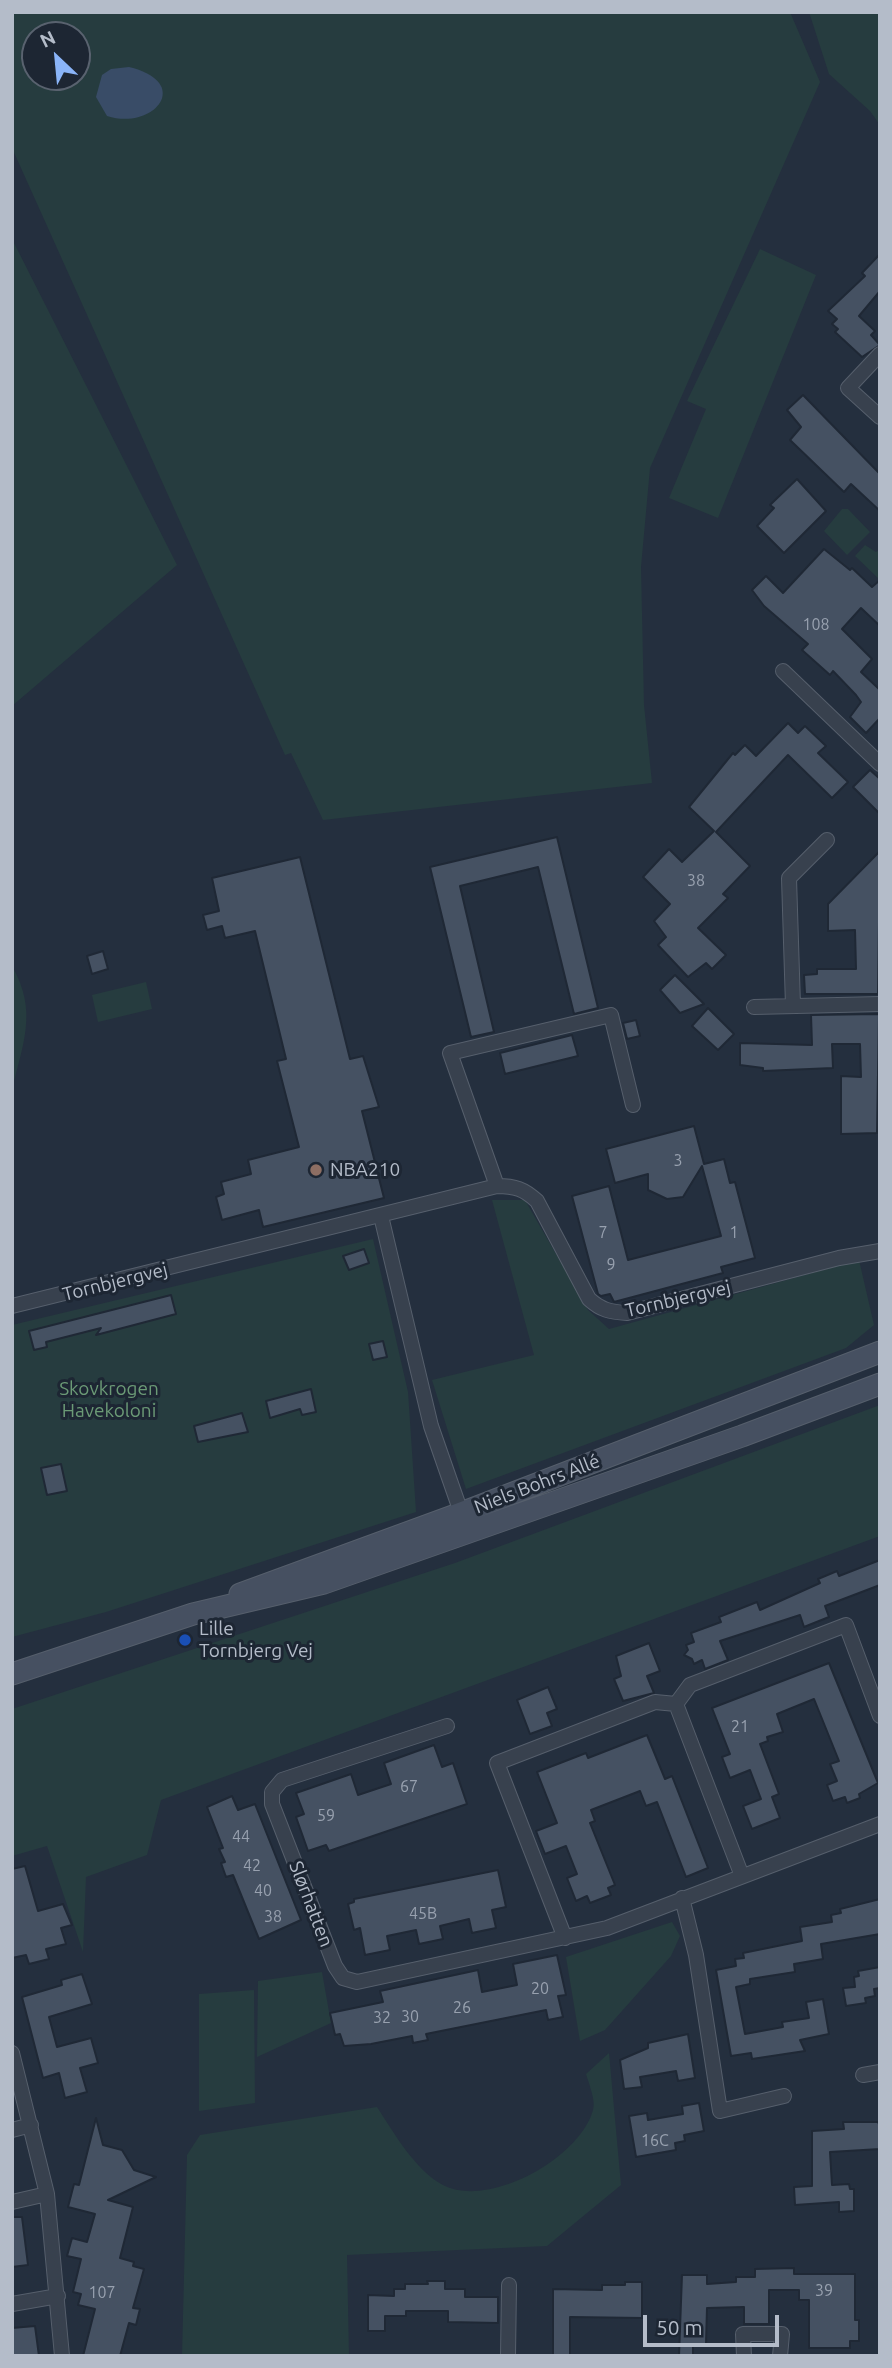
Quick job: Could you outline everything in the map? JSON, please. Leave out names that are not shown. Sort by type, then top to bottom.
[{"type":"street","points":[[880,354],[848,388],[880,417]]},
{"type":"street","points":[[783,671],[880,764]]},
{"type":"street","points":[[793,1006],[789,878],[827,840]]},
{"type":"street","points":[[754,1007],[880,1004]]},
{"type":"street","points":[[497,1186],[450,1053],[611,1015],[633,1105]]},
{"type":"street","name":"Tornbjergvej","points":[[12,1306],[497,1186],[513,1186],[525,1191],[537,1201],[589,1299],[600,1309],[611,1312],[627,1313],[839,1258],[880,1251]]},
{"type":"street","points":[[381,1216],[431,1426],[461,1513],[471,1532]]},
{"type":"street","name":"Niels Bohrs Allé","points":[[193,1614],[267,1581],[461,1513],[880,1352]]},
{"type":"street","points":[[742,1436],[765,1414],[880,1369]]},
{"type":"street","name":"Niels Bohrs Allé","points":[[12,1674],[193,1614],[324,1583],[742,1436],[880,1384]]},
{"type":"street","points":[[676,1704],[690,1685],[846,1625],[880,1716]]},
{"type":"street","points":[[565,1938],[497,1763],[654,1702],[676,1704]]},
{"type":"street","points":[[676,1704],[742,1876]]},
{"type":"street","name":"Slørhatten","points":[[447,1727],[282,1780],[272,1792],[272,1804],[335,1966],[343,1978],[356,1982],[607,1927],[880,1824]]},
{"type":"street","points":[[682,1898],[696,1955],[720,2111],[784,2096]]},
{"type":"street","points":[[12,2053],[47,2194],[62,2356]]},
{"type":"street","points":[[863,2075],[880,2072]]},
{"type":"street","points":[[12,2130],[32,2125]]},
{"type":"street","points":[[12,2202],[47,2194]]},
{"type":"street","points":[[508,2356],[509,2284]]},
{"type":"street","points":[[12,2304],[58,2296]]},
{"type":"street","points":[[744,2356],[744,2334],[782,2334],[780,2356]]},
{"type":"green space","points":[[12,12],[790,12],[820,82],[650,468],[641,567],[644,705],[652,783],[323,820],[291,753],[285,755],[12,148]]},
{"type":"green space","points":[[809,12],[880,12],[880,125],[870,111],[829,74]]},
{"type":"green space","points":[[12,239],[177,565],[12,706]]},
{"type":"green space","points":[[760,249],[816,275],[718,518],[669,498],[706,409],[687,401]]},
{"type":"green space","points":[[842,509],[848,509],[870,532],[847,555],[824,531]]},
{"type":"green space","points":[[865,545],[876,552],[880,549],[880,580],[855,556]]},
{"type":"green space","points":[[12,966],[25,998],[26,1027],[12,1090]]},
{"type":"green space","points":[[146,982],[152,1009],[98,1022],[92,995]]},
{"type":"green space","points":[[492,1200],[525,1200],[588,1310],[609,1329],[859,1260],[874,1325],[846,1348],[466,1489],[432,1380],[534,1355]]},
{"type":"green space","name":"Skovkrogen Havekoloni","points":[[373,1239],[408,1392],[416,1512],[106,1612],[12,1637],[12,1325]]},
{"type":"green space","points":[[880,1405],[880,1536],[161,1800],[147,1855],[86,1877],[83,1952],[47,1846],[12,1856],[12,1709],[455,1563]]},
{"type":"green space","points":[[672,1922],[680,1936],[671,1956],[605,2030],[580,2041],[566,1957]]},
{"type":"green space","points":[[322,1972],[331,2023],[257,2057],[258,1981]]},
{"type":"green space","points":[[254,1990],[255,2103],[199,2111],[199,1994]]},
{"type":"green space","points":[[609,2053],[621,2185],[547,2246],[347,2255],[349,2356],[182,2356],[187,2155],[200,2135],[377,2107],[406,2150],[433,2178],[443,2185],[462,2191],[484,2190],[530,2174],[571,2145],[585,2128],[594,2106],[586,2074]]},
{"type":"water","points":[[129,67],[149,74],[159,84],[163,93],[160,103],[139,117],[124,119],[107,116],[96,97],[102,75],[111,69]]},
{"type":"building","points":[[880,254],[880,291],[859,316],[875,331],[871,335],[880,345],[862,357],[835,332],[838,329],[832,324],[837,319],[828,311],[865,276],[862,273]]},
{"type":"building","points":[[803,395],[880,474],[880,511],[851,484],[844,492],[790,440],[801,427],[787,410]]},
{"type":"building","points":[[797,479],[826,511],[784,553],[757,526],[774,508],[770,505]]},
{"type":"building","points":[[824,549],[850,570],[852,568],[872,587],[880,580],[880,626],[861,608],[842,629],[872,659],[861,672],[880,690],[880,718],[866,733],[850,717],[861,702],[856,695],[833,671],[830,675],[802,650],[808,644],[764,606],[752,590],[766,576],[783,593]]},
{"type":"building","points":[[788,723],[798,733],[805,726],[826,746],[818,753],[848,782],[832,798],[788,755],[716,832],[750,866],[723,894],[728,898],[698,928],[726,955],[712,969],[706,963],[688,977],[658,945],[666,937],[654,921],[670,904],[643,877],[669,849],[682,862],[714,831],[689,807],[733,753],[735,755],[745,745],[756,756]]},
{"type":"building","points":[[870,770],[880,779],[880,814],[853,787]]},
{"type":"building","points":[[557,837],[598,1008],[574,1014],[538,867],[460,886],[494,1032],[471,1037],[430,867]]},
{"type":"building","points":[[880,851],[878,994],[805,994],[804,975],[817,974],[817,969],[856,969],[855,930],[828,931],[828,904]]},
{"type":"building","points":[[300,857],[350,1059],[363,1056],[379,1107],[362,1111],[384,1198],[263,1227],[259,1210],[222,1220],[216,1197],[224,1194],[221,1182],[251,1174],[248,1160],[299,1147],[277,1061],[286,1059],[255,931],[225,938],[222,926],[207,930],[203,915],[219,911],[212,878]]},
{"type":"building","points":[[103,951],[108,969],[92,974],[87,956]]},
{"type":"building","points":[[675,975],[704,1004],[680,1013],[660,990]]},
{"type":"building","points":[[708,1008],[734,1034],[718,1050],[692,1026]]},
{"type":"building","points":[[879,1014],[877,1133],[841,1134],[841,1076],[861,1077],[860,1044],[832,1044],[833,1068],[763,1071],[763,1068],[740,1065],[740,1043],[812,1045],[811,1015]]},
{"type":"building","points":[[636,1020],[640,1036],[627,1039],[623,1023]]},
{"type":"building","points":[[572,1035],[578,1056],[505,1074],[500,1053]]},
{"type":"building","points":[[694,1126],[704,1164],[724,1159],[730,1183],[735,1182],[755,1258],[721,1267],[723,1273],[614,1302],[610,1294],[601,1296],[598,1294],[572,1196],[609,1186],[628,1260],[721,1236],[702,1166],[683,1197],[667,1199],[648,1190],[648,1174],[615,1183],[606,1149]]},
{"type":"building","points":[[364,1249],[369,1263],[349,1270],[343,1256]]},
{"type":"building","points":[[171,1295],[176,1314],[96,1335],[101,1328],[46,1342],[47,1347],[34,1350],[29,1331]]},
{"type":"building","points":[[383,1341],[387,1357],[373,1360],[369,1344]]},
{"type":"building","points":[[311,1389],[316,1412],[302,1415],[300,1409],[270,1418],[266,1401]]},
{"type":"building","points":[[242,1413],[248,1432],[198,1442],[194,1426]]},
{"type":"building","points":[[61,1464],[67,1491],[47,1495],[41,1468]]},
{"type":"building","points":[[880,1560],[880,1585],[825,1606],[829,1617],[804,1627],[800,1615],[720,1641],[728,1660],[705,1669],[702,1660],[694,1664],[692,1659],[684,1655],[688,1650],[686,1645],[694,1642],[691,1633],[721,1622],[719,1617],[757,1602],[760,1610],[820,1583],[818,1579],[837,1571],[839,1576]]},
{"type":"building","points":[[649,1643],[660,1671],[647,1676],[654,1693],[623,1701],[614,1679],[621,1676],[616,1656]]},
{"type":"building","points":[[829,1663],[878,1783],[859,1794],[860,1798],[847,1803],[845,1797],[833,1801],[827,1785],[837,1781],[830,1764],[839,1761],[814,1699],[777,1714],[783,1732],[767,1737],[768,1741],[760,1744],[779,1794],[772,1797],[780,1818],[752,1829],[743,1806],[761,1799],[750,1770],[730,1778],[722,1757],[730,1754],[712,1708]]},
{"type":"building","points":[[548,1687],[557,1709],[547,1713],[552,1726],[530,1734],[517,1700]]},
{"type":"building","points":[[647,1735],[665,1779],[672,1776],[708,1868],[686,1877],[657,1802],[646,1806],[640,1791],[591,1810],[595,1821],[590,1823],[615,1885],[608,1888],[611,1895],[590,1903],[587,1896],[576,1901],[567,1878],[577,1874],[566,1846],[545,1854],[536,1831],[557,1823],[537,1772],[586,1753],[588,1758]]},
{"type":"building","points":[[434,1745],[442,1767],[453,1763],[467,1804],[329,1851],[326,1845],[308,1851],[296,1817],[304,1814],[296,1793],[351,1774],[358,1795],[391,1784],[384,1763]]},
{"type":"building","points":[[232,1796],[238,1810],[255,1804],[301,1920],[259,1939],[233,1875],[226,1877],[221,1863],[225,1862],[219,1849],[223,1848],[207,1807]]},
{"type":"building","points":[[25,1866],[38,1911],[63,1904],[72,1925],[61,1928],[66,1944],[46,1949],[49,1959],[29,1964],[26,1955],[12,1958],[12,1869]]},
{"type":"building","points":[[498,1870],[506,1907],[492,1910],[496,1928],[472,1933],[469,1919],[440,1926],[443,1939],[419,1944],[416,1930],[387,1936],[390,1950],[365,1955],[360,1928],[354,1930],[348,1904],[354,1902],[354,1899]]},
{"type":"building","points":[[880,1899],[880,1934],[821,1944],[823,1959],[794,1964],[795,1972],[750,1979],[750,1984],[736,1987],[745,2034],[783,2027],[782,2022],[809,2018],[806,2002],[823,1999],[829,2034],[800,2040],[805,2051],[752,2059],[751,2053],[731,2056],[716,1970],[736,1966],[735,1959],[744,1958],[743,1953],[802,1941],[800,1927],[832,1922],[831,1915],[841,1913],[840,1909]]},
{"type":"building","points":[[557,1955],[566,1995],[558,1996],[563,2017],[548,2020],[546,2010],[426,2034],[428,2040],[413,2043],[412,2036],[344,2046],[340,2034],[335,2035],[330,2013],[383,2002],[380,1991],[478,1970],[482,1992],[517,1985],[513,1964]]},
{"type":"building","points":[[880,1967],[880,1988],[874,1989],[875,1996],[865,1998],[866,2003],[846,2006],[843,1988],[855,1987],[854,1977],[859,1976],[858,1971]]},
{"type":"building","points":[[82,1974],[92,2004],[49,2017],[57,2047],[91,2038],[98,2063],[80,2068],[87,2092],[65,2098],[59,2073],[43,2078],[22,1997],[62,1985],[61,1980]]},
{"type":"building","points":[[688,2034],[695,2078],[678,2081],[676,2071],[640,2077],[642,2087],[624,2089],[620,2060],[648,2048],[648,2043]]},
{"type":"building","points":[[699,2103],[704,2131],[684,2135],[685,2141],[675,2143],[676,2150],[636,2157],[629,2116],[647,2113],[648,2120],[683,2114],[682,2106]]},
{"type":"building","points":[[96,2118],[103,2145],[122,2150],[134,2170],[156,2177],[108,2200],[133,2207],[120,2258],[134,2262],[133,2266],[144,2269],[133,2308],[140,2309],[136,2325],[129,2323],[120,2356],[83,2356],[95,2309],[78,2305],[81,2294],[73,2292],[81,2259],[67,2256],[72,2238],[87,2242],[95,2214],[68,2207],[74,2184],[79,2185]]},
{"type":"building","points":[[843,2122],[878,2122],[880,2127],[880,2149],[830,2152],[832,2185],[849,2184],[850,2189],[854,2189],[854,2211],[839,2212],[839,2202],[795,2205],[794,2187],[812,2186],[812,2131],[844,2129]]},
{"type":"building","points":[[12,2217],[22,2217],[28,2265],[12,2267]]},
{"type":"building","points":[[794,2268],[794,2274],[855,2274],[855,2320],[859,2320],[859,2341],[850,2341],[850,2348],[809,2348],[809,2300],[799,2300],[799,2290],[769,2290],[769,2324],[744,2324],[744,2307],[707,2308],[706,2344],[693,2344],[693,2356],[679,2356],[682,2275],[707,2275],[707,2284],[736,2282],[736,2277],[755,2277],[755,2269]]},
{"type":"building","points":[[427,2281],[445,2281],[445,2289],[465,2289],[465,2297],[498,2297],[498,2323],[448,2322],[448,2311],[406,2311],[406,2316],[385,2316],[385,2331],[368,2331],[368,2295],[394,2296],[394,2289],[405,2289],[405,2284],[428,2284]]},
{"type":"building","points":[[625,2282],[642,2282],[642,2318],[570,2317],[570,2356],[553,2356],[553,2289],[602,2290],[602,2285],[625,2285]]},
{"type":"building","points":[[35,2326],[39,2356],[12,2356],[12,2328]]},
{"type":"place","name":"NBA210","points":[[316,1170]]},
{"type":"place","name":"Lille Tornbjerg Vej","points":[[185,1640]]}]
